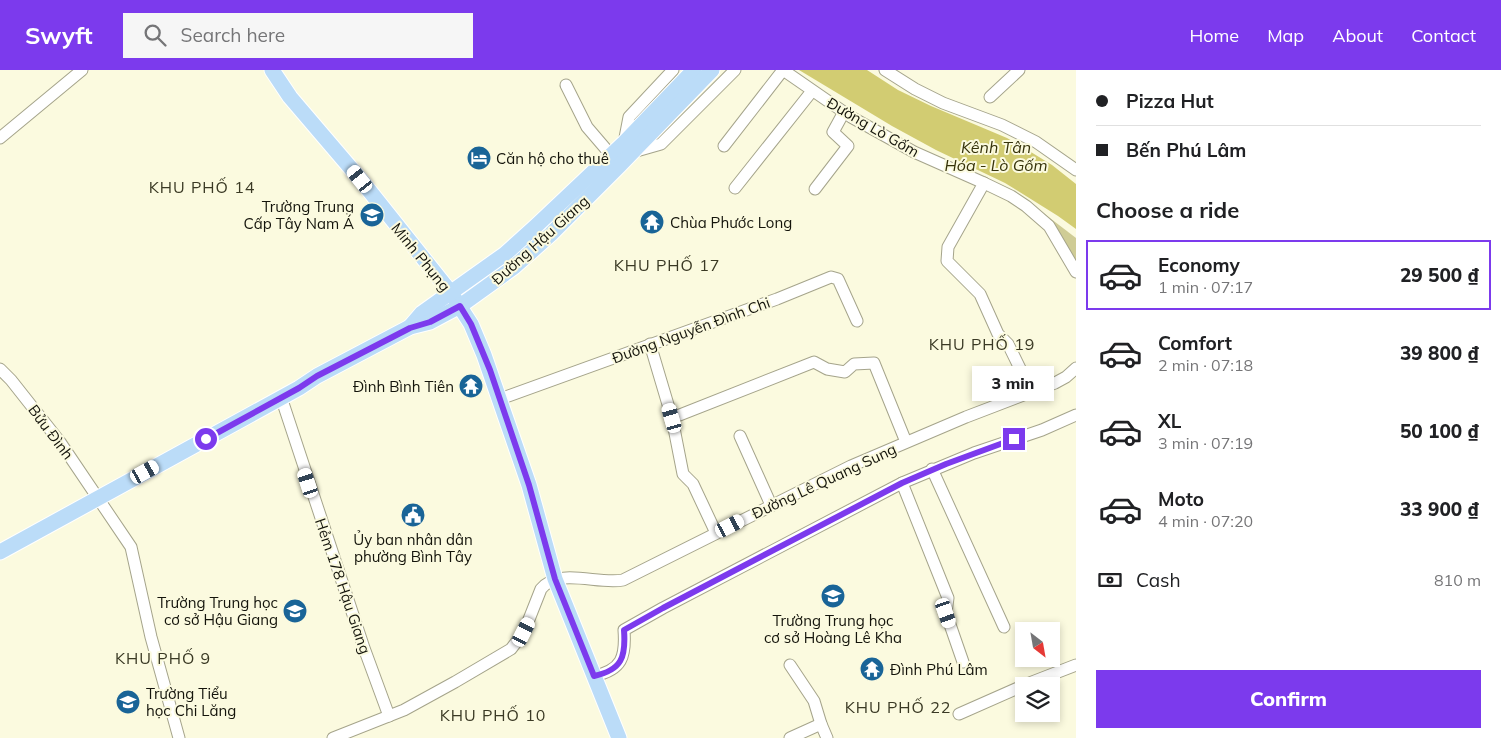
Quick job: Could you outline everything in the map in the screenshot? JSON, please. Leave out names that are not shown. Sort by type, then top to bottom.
[{"type":"main road","name":"Minh Phụng","points":[[263,70],[280,84]]},
{"type":"main road","name":"Minh Phụng","points":[[272,70],[280,84],[316,129],[341,156],[450,293],[471,324],[500,399],[529,485],[555,579],[619,738]]},
{"type":"main road","points":[[656,119],[694,70]]},
{"type":"main road","points":[[656,119],[712,70]]},
{"type":"main road","name":"Đường Hậu Giang","points":[[0,552],[299,388],[317,376],[410,328],[430,322],[460,306],[514,267],[552,234],[656,119]]},
{"type":"main road","name":"Đường Hậu Giang","points":[[410,328],[422,313],[505,254],[611,155],[628,148]]},
{"type":"street","points":[[0,138],[82,70]]},
{"type":"street","points":[[628,148],[629,116],[674,70]]},
{"type":"street","name":"Đường Hậu Giang","points":[[628,148],[662,144],[735,70]]},
{"type":"street","points":[[724,146],[783,70]]},
{"type":"street","name":"Đường Lò Gốm","points":[[783,70],[844,112],[914,152],[1011,196],[1026,206],[1049,226],[1076,272]]},
{"type":"street","points":[[885,70],[944,104],[1002,125],[1036,142],[1076,170]]},
{"type":"street","points":[[990,98],[1019,70]]},
{"type":"street","points":[[566,85],[587,126],[611,155]]},
{"type":"street","points":[[735,188],[812,91]]},
{"type":"street","points":[[815,189],[848,146],[833,132],[844,112]]},
{"type":"street","points":[[984,183],[948,247],[947,261],[980,294],[998,334],[1008,344],[1030,391]]},
{"type":"street","name":"Đường Nguyễn Đình Chi","points":[[500,399],[831,277],[838,279],[857,321]]},
{"type":"street","points":[[650,344],[672,418],[683,474],[693,484],[716,533]]},
{"type":"street","points":[[672,418],[814,362],[827,369],[845,372],[854,364],[874,363],[906,442]]},
{"type":"street","name":"Đường Lê Quang Sung","points":[[555,579],[586,578],[606,582],[623,580],[771,505],[906,442],[1030,391],[1055,383],[1066,377],[1076,368]]},
{"type":"street","name":"Bửu Đình","points":[[0,369],[60,442],[131,547],[151,637],[179,738]]},
{"type":"street","name":"Hẻm 178 Hậu Giang","points":[[281,397],[351,612],[389,716]]},
{"type":"street","points":[[594,676],[607,674],[620,662],[625,646],[624,630],[713,581],[932,469],[1042,430],[1076,415]]},
{"type":"street","points":[[740,436],[771,505]]},
{"type":"street","points":[[932,469],[1004,627]]},
{"type":"street","points":[[902,483],[948,598],[946,613],[963,662]]},
{"type":"street","points":[[333,738],[389,716],[448,686],[511,649],[521,638],[527,627],[541,589],[555,579]]},
{"type":"street","points":[[790,665],[814,701],[827,738]]},
{"type":"street","points":[[959,714],[1076,665]]},
{"type":"street","points":[[790,738],[821,724]]},
{"type":"shaded area","points":[[1042,212],[1076,238],[1076,264]]},
{"type":"water","name":"Kênh Tân Hóa - Lò Gốm","points":[[799,70],[867,70],[898,90],[1007,138],[1052,165],[1076,184],[1076,229],[1005,183],[936,150],[892,126]]},
{"type":"place","name":"Căn hộ cho thuê","points":[[479,158]]},
{"type":"place","name":"Trường Trung Cấp Tây Nam Á","points":[[372,215]]},
{"type":"place","name":"Chùa Phước Long","points":[[652,222]]},
{"type":"place","name":"Đình Bình Tiên","points":[[471,386]]},
{"type":"place","name":"Ủy ban nhân dân phường Bình Tây","points":[[413,515]]},
{"type":"place","name":"Trường Trung học cơ sở Hoàng Lê Kha","points":[[833,596]]},
{"type":"place","name":"Trường Trung học cơ sở Hậu Giang","points":[[295,611]]},
{"type":"place","name":"Đình Phú Lâm","points":[[872,669]]},
{"type":"place","name":"Trường Tiểu học Chi Lăng","points":[[128,702]]},
{"type":"district","name":"KHU PHỐ 14","points":[[202,187]]},
{"type":"district","name":"KHU PHỐ 17","points":[[667,265]]},
{"type":"district","name":"KHU PHỐ 19","points":[[982,344]]},
{"type":"district","name":"KHU PHỐ 9","points":[[163,658]]},
{"type":"district","name":"KHU PHỐ 22","points":[[898,707]]},
{"type":"district","name":"KHU PHỐ 10","points":[[493,715]]},
{"type":"route","points":[[206,439],[299,388],[317,376],[410,328],[430,322],[460,306],[471,324],[490,370],[529,485],[555,579],[594,676],[607,674],[620,662],[624,654],[624,630],[883,492],[932,469],[1014,439]]}]
